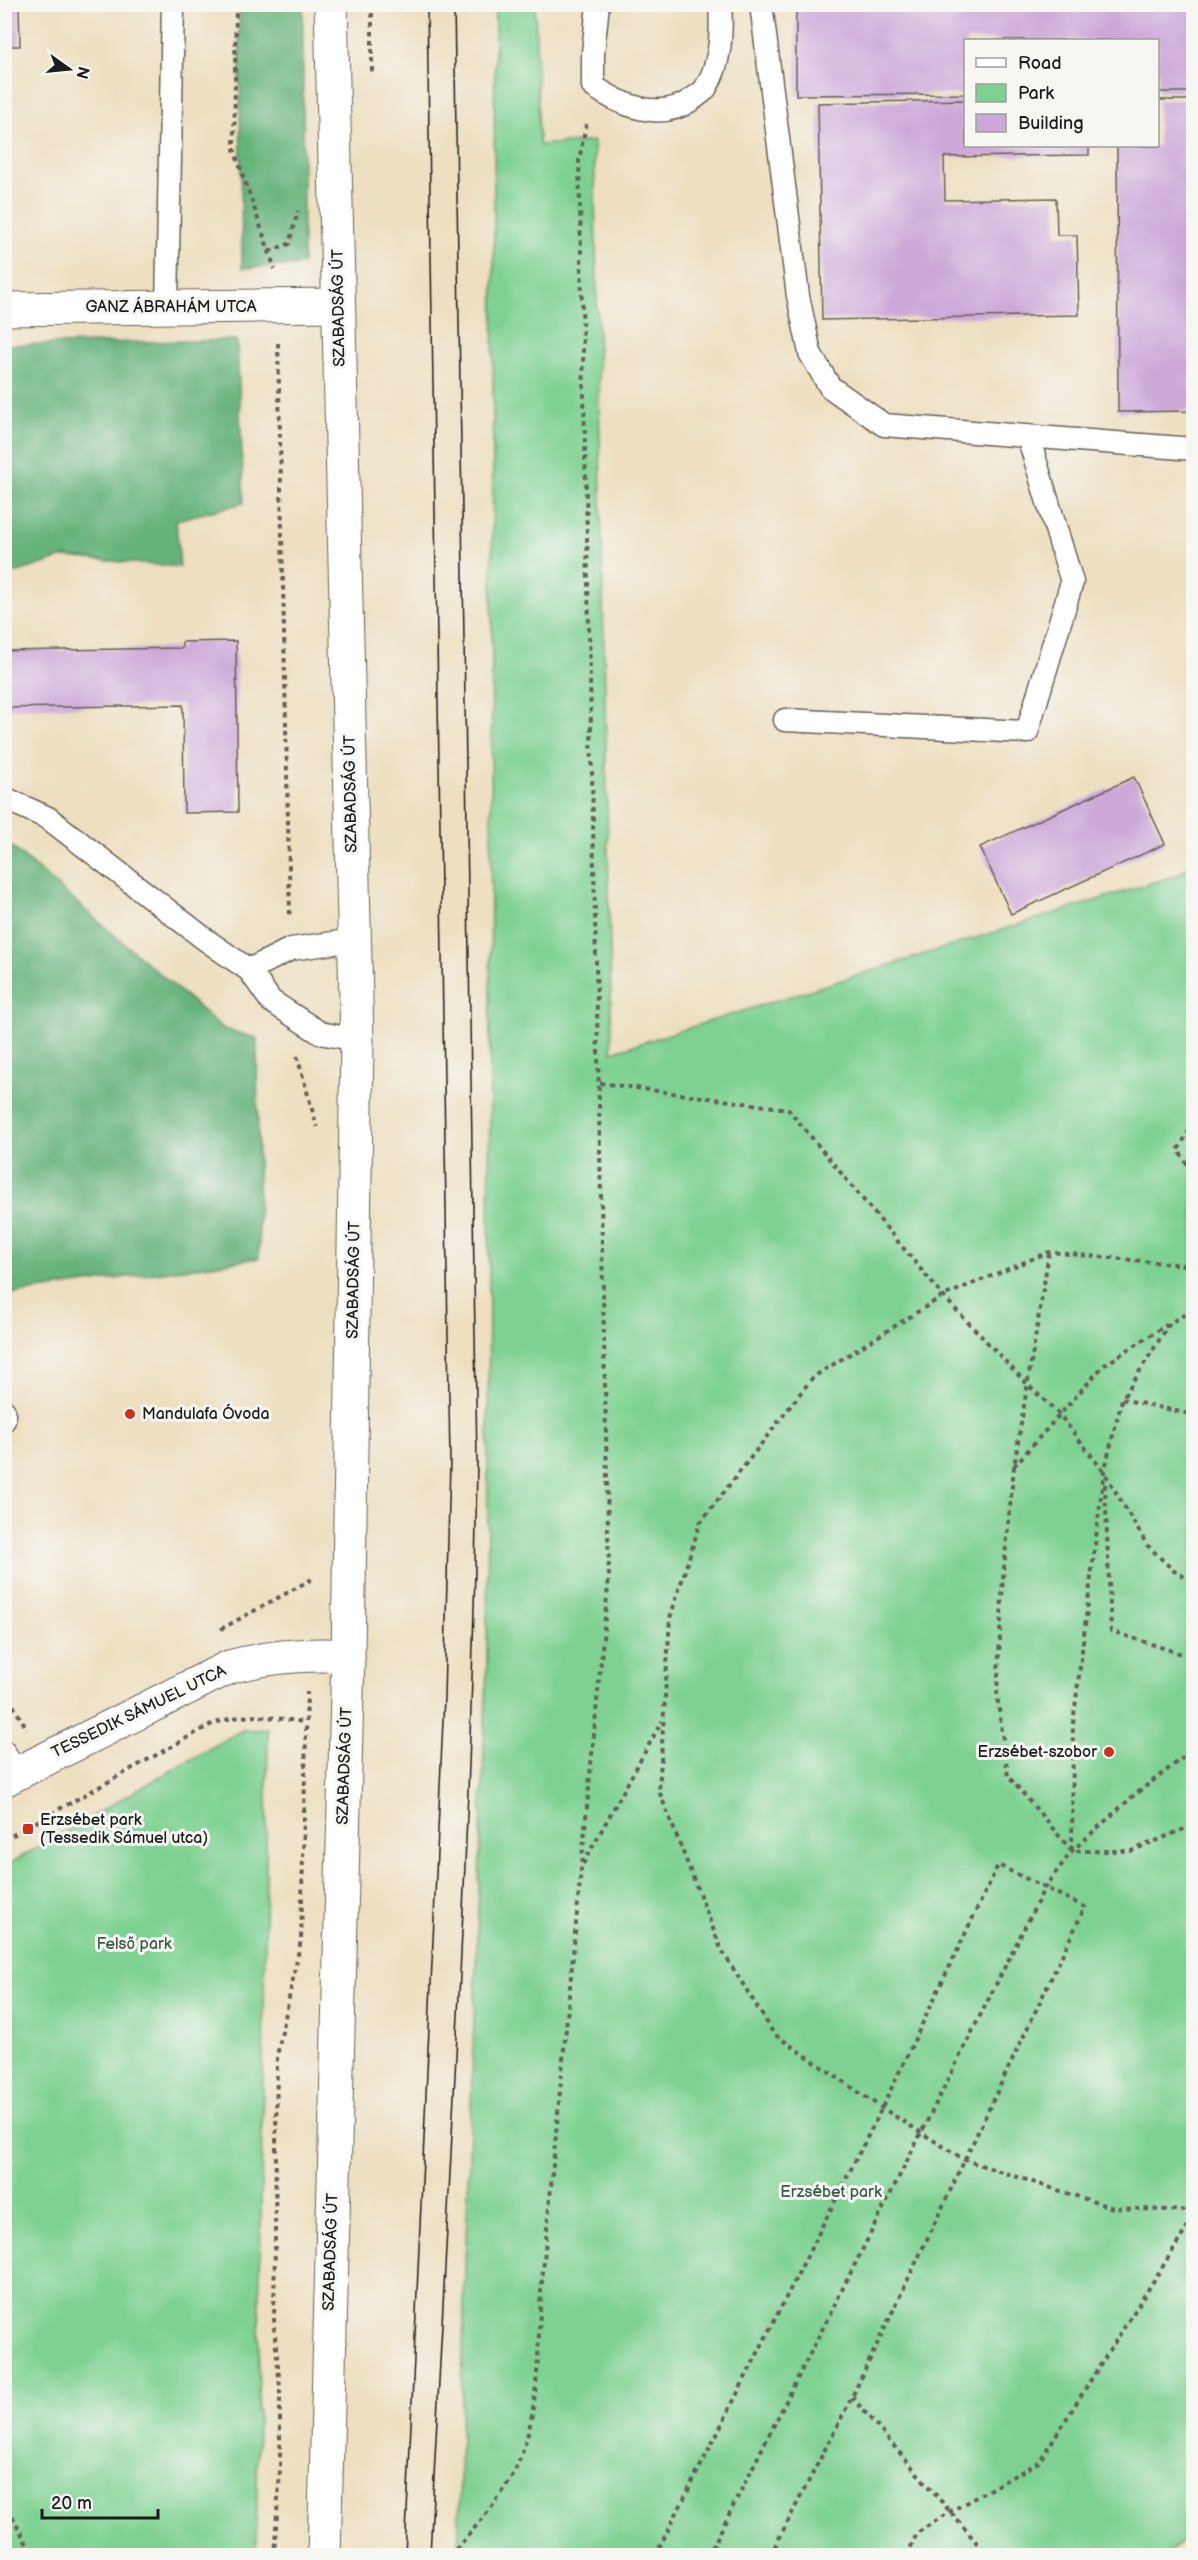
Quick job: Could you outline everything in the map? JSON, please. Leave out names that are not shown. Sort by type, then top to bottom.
[{"type":"main road","name":"SZABADSÁG ÚT","points":[[324,2556],[348,1656],[357,1041],[331,4]]},
{"type":"main road","name":"GANZ ÁBRAHÁM UTCA","points":[[4,309],[338,305]]},
{"type":"main road","name":"TESSEDIK SÁMUEL UTCA","points":[[9,1768],[229,1667],[251,1661],[309,1653],[348,1656]]},
{"type":"lane","points":[[167,307],[173,4]]},
{"type":"lane","points":[[598,4],[593,53],[593,86],[613,99],[637,108],[663,111],[685,104],[704,91],[718,62],[722,27],[720,4]]},
{"type":"lane","points":[[760,4],[798,296],[810,353],[830,387],[884,425],[1194,449]]},
{"type":"lane","points":[[785,720],[1027,732],[1072,582],[1028,436]]},
{"type":"lane","points":[[4,798],[48,818],[206,940],[249,970],[271,1001],[295,1018],[320,1033],[357,1041]]},
{"type":"lane","points":[[249,970],[291,949],[354,940]]},
{"type":"lane","points":[[4,1411],[4,1420]]},
{"type":"path","points":[[236,4],[234,149],[269,251],[289,244],[301,204]]},
{"type":"path","points":[[450,2556],[480,2522],[512,2476],[527,2439],[535,2392],[541,2292],[609,1575],[579,160],[593,86]]},
{"type":"path","points":[[600,1083],[788,1109],[943,1296],[1059,1414],[1104,1472],[1147,1545],[1174,1571],[1194,1582]]},
{"type":"path","points":[[1194,1122],[1178,1150],[1194,1174]]},
{"type":"path","points":[[1049,1252],[1014,1467],[1003,1578],[997,1695],[1008,1776],[1072,1851],[1131,1851],[1194,1826]]},
{"type":"path","points":[[1194,1266],[1049,1252],[943,1296],[813,1377],[700,1523],[670,1618],[659,1791],[720,1949],[774,2034],[882,2108],[965,2160],[1113,2208],[1194,2211]]},
{"type":"path","points":[[1014,1467],[1103,1366],[1194,1309]]},
{"type":"path","points":[[1072,1851],[1072,1724],[1104,1472],[1122,1398],[1170,1323]]},
{"type":"path","points":[[1122,1398],[1194,1415]]},
{"type":"path","points":[[1104,1472],[1111,1631],[1194,1658]]},
{"type":"path","points":[[4,1690],[30,1735]]},
{"type":"path","points":[[4,1840],[210,1725],[231,1717],[255,1715],[305,1722],[301,1940],[277,2056],[274,2327],[280,2387],[280,2446],[274,2556]]},
{"type":"path","points":[[581,1868],[664,1718]]},
{"type":"path","points":[[708,2556],[1045,1887],[1072,1851],[1132,1797],[1194,1749]]},
{"type":"path","points":[[656,2556],[882,2108],[998,1865],[1085,1906],[852,2397],[770,2556]]},
{"type":"path","points":[[908,2556],[917,2534],[951,2511],[1040,2462],[1194,2217]]},
{"type":"path","points":[[852,2397],[988,2556]]},
{"type":"path","points":[[4,2500],[33,2556]]},
{"type":"green space","name":"Erzsébet park","points":[[535,4],[539,145],[594,141],[612,1052],[1177,875],[1193,863],[1194,2533],[1164,2555],[458,2555],[465,2267],[487,1667],[495,5]]},
{"type":"green space","points":[[239,5],[303,5],[303,265],[242,268]]},
{"type":"green space","points":[[237,340],[244,503],[176,520],[180,567],[64,557],[6,576],[5,345]]},
{"type":"green space","points":[[5,841],[224,1029],[257,1038],[259,1258],[5,1295]]},
{"type":"green space","name":"Felső park","points":[[268,1729],[256,2555],[5,2555],[5,1866],[242,1730]]},
{"type":"building","points":[[4,4],[19,4],[20,46],[4,46]]},
{"type":"building","points":[[796,4],[1194,4],[1194,92],[1159,92],[1159,39],[964,39],[964,94],[796,95]]},
{"type":"building","points":[[964,100],[964,147],[1089,147],[1089,155],[944,157],[945,200],[1056,198],[1057,235],[1077,235],[1079,315],[822,320],[818,103]]},
{"type":"building","points":[[1159,100],[1192,100],[1194,411],[1118,412],[1117,147],[1159,147]]},
{"type":"building","points":[[236,641],[238,812],[184,813],[183,705],[4,708],[4,651],[182,648],[182,642]]},
{"type":"building","points":[[1134,777],[1165,844],[1011,914],[980,847]]},
{"type":"tram line","points":[[405,2556],[444,1698],[450,1462],[427,4]]},
{"type":"tram line","points":[[430,2556],[465,1872],[477,1462],[454,4]]},
{"type":"place","name":"Mandulafa Óvoda","points":[[130,1414]]},
{"type":"place","name":"Erzsébet-szobor","points":[[1109,1752]]},
{"type":"place","name":"Erzsébet park (Tessedik Sámuel utca)","points":[[28,1829]]}]
